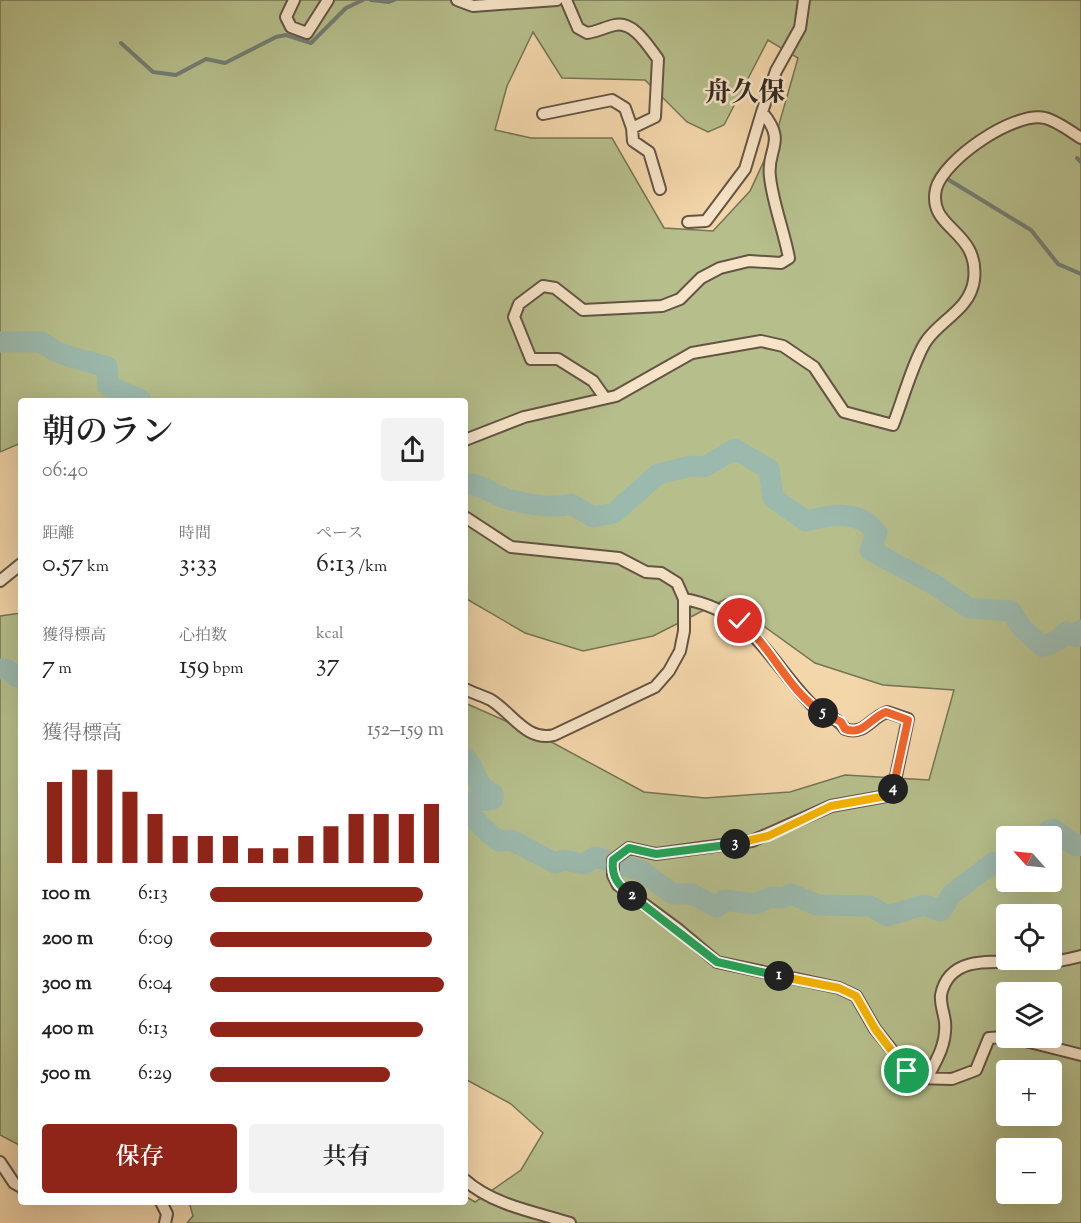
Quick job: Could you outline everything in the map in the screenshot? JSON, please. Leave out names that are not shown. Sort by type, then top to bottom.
[{"type":"street","points":[[294,0],[286,17],[291,27],[307,33],[328,0]]},
{"type":"street","points":[[457,0],[473,6],[557,0]]},
{"type":"street","points":[[566,0],[578,28],[587,33],[616,25],[625,26],[638,33],[658,58],[655,117],[632,128]]},
{"type":"street","points":[[688,222],[706,221],[745,169],[776,70],[800,28],[804,0]]},
{"type":"street","points":[[543,114],[612,100],[625,108],[632,128],[633,141],[649,152],[660,189]]},
{"type":"street","points":[[606,398],[592,381],[558,359],[531,359],[514,317],[519,304],[543,286],[555,288],[584,310],[662,306],[680,299],[701,278],[720,268],[749,261],[781,263],[789,258],[769,175],[776,135],[771,123],[762,112]]},
{"type":"street","points":[[468,439],[524,417],[616,396],[692,352],[761,341],[783,346],[814,367],[844,412],[893,425],[926,341],[966,303],[974,281],[972,257],[967,242],[942,220],[935,206],[936,189],[943,173],[994,131],[1009,123],[1044,118],[1081,138]]},
{"type":"street","points":[[468,519],[511,547],[619,558],[646,572],[661,573],[677,583],[684,599],[684,631],[680,651],[669,671],[655,687],[554,735],[544,738],[531,734],[491,700],[468,690]]},
{"type":"street","points":[[0,581],[18,566]]},
{"type":"street","points":[[684,599],[700,602],[740,621],[757,637],[812,704],[841,722],[845,729],[855,732],[863,730],[873,718],[886,712],[908,720],[892,795],[831,806],[752,841],[656,854],[629,848],[613,860],[612,868],[618,885],[680,930],[717,962],[839,988],[856,996],[875,1029],[914,1078],[952,1079],[976,1070],[989,1038],[996,1038]]},
{"type":"street","points":[[927,1078],[942,1049],[946,1024],[941,994],[946,983],[961,967],[988,961],[1038,963],[1081,956]]},
{"type":"street","points":[[1053,1048],[1081,1055]]},
{"type":"street","points":[[0,1162],[18,1185]]},
{"type":"street","points":[[468,1182],[501,1201],[570,1223]]},
{"type":"street","points":[[162,1205],[167,1214],[165,1223]]},
{"type":"green space","points":[[0,0],[1081,0],[1081,1223],[187,1223],[193,1216],[190,1205],[468,1205],[468,1198],[475,1202],[521,1170],[543,1133],[511,1104],[468,1081],[468,704],[544,738],[644,792],[705,798],[790,792],[845,775],[929,780],[954,690],[883,685],[815,663],[726,599],[653,636],[583,651],[525,633],[468,600],[468,398],[18,398],[18,444],[0,452]],"holes":[[[533,32],[562,78],[645,80],[687,122],[708,132],[724,125],[768,40],[798,58],[776,135],[750,191],[713,231],[664,228],[612,138],[531,138],[495,130],[507,86]]]},
{"type":"green space","points":[[18,613],[18,1144],[0,1135],[0,616]]},
{"type":"waterway","points":[[121,43],[153,72],[176,75],[206,59],[225,63],[276,37],[286,35],[311,43],[346,8],[363,0]]},
{"type":"waterway","points":[[371,0],[389,2],[394,0]]},
{"type":"waterway","points":[[1077,158],[1081,162]]},
{"type":"waterway","points":[[949,180],[1031,230],[1058,264],[1081,274]]},
{"type":"waterway","points":[[0,342],[42,342],[64,355],[107,367],[108,386],[136,398]]},
{"type":"waterway","points":[[468,484],[524,503],[549,506],[571,504],[593,517],[614,513],[658,474],[691,466],[704,467],[735,449],[769,469],[773,498],[806,521],[844,515],[862,520],[877,533],[870,550],[935,585],[969,608],[1011,611],[1021,627],[1043,647],[1058,640],[1066,632],[1076,637],[1081,630]]},
{"type":"waterway","points":[[0,669],[6,669],[18,677]]},
{"type":"waterway","points":[[468,762],[481,785],[493,794],[493,799],[471,802],[473,814],[484,829],[499,841],[511,840],[555,863],[564,860],[584,864],[595,857],[642,871],[673,894],[692,894],[717,907],[724,900],[755,904],[771,897],[782,898],[791,894],[817,905],[870,906],[887,916],[924,905],[941,911],[952,894],[996,862]]},
{"type":"waterway","points":[[1062,835],[1076,846],[1081,845]]},
{"type":"district","name":"舟久保","points":[[745,94]]},
{"type":"route","points":[[740,621],[757,637],[816,709],[841,722],[845,729],[855,732],[863,730],[873,718],[886,712],[893,712],[908,720],[892,795],[831,806],[768,836],[752,841],[656,854],[629,848],[613,860],[614,875],[618,885],[680,930],[717,962],[730,967],[839,988],[856,996],[875,1029],[907,1071]]}]
